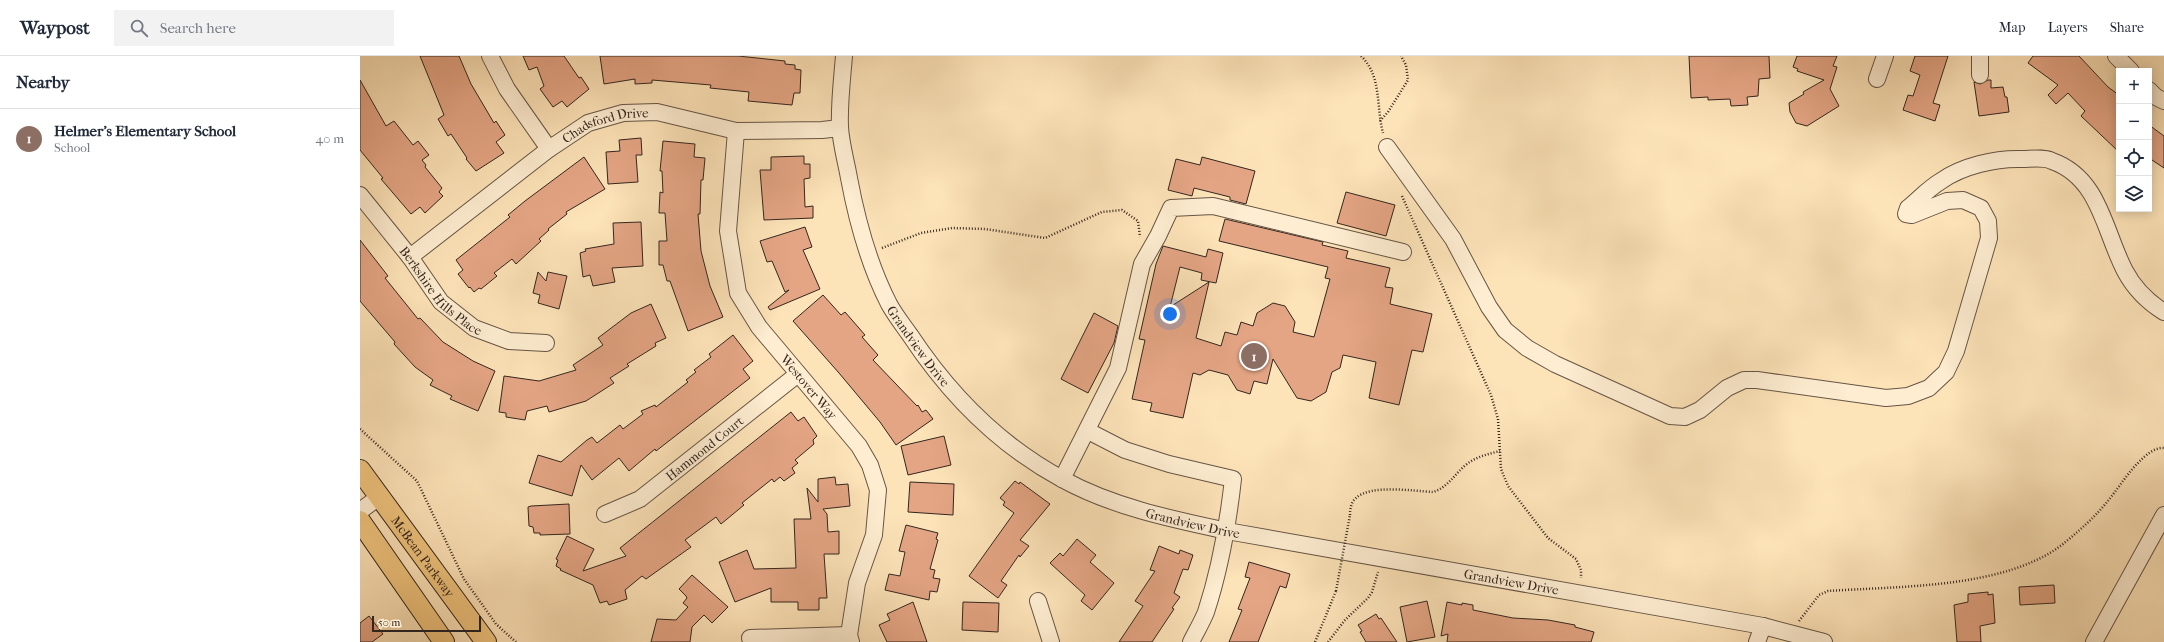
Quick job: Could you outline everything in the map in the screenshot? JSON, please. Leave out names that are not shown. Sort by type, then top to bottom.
[{"type":"main road","name":"McBean Parkway","points":[[362,479],[379,497],[486,642]]},
{"type":"main road","points":[[360,521],[444,642]]},
{"type":"street","points":[[490,56],[506,89],[549,150]]},
{"type":"street","name":"Grandview Drive","points":[[844,56],[840,128],[853,199],[868,254],[890,304],[924,356],[955,395],[984,423],[1019,452],[1062,479],[1118,503],[1170,519],[1227,531],[1763,626],[1824,642]]},
{"type":"street","points":[[1877,79],[1885,56]]},
{"type":"street","points":[[1980,56],[1980,75]]},
{"type":"street","points":[[2116,56],[2128,68]]},
{"type":"street","points":[[2152,93],[2156,98],[2164,101]]},
{"type":"street","name":"Chadsford Drive","points":[[410,258],[549,150],[588,123],[623,113],[657,112],[736,131],[822,130],[840,128]]},
{"type":"street","name":"Westover Way","points":[[736,131],[728,230],[738,293],[759,327],[859,446],[870,465],[878,490],[874,535],[857,583],[850,638]]},
{"type":"street","points":[[1387,147],[1453,239],[1489,307],[1504,330],[1527,348],[1555,364],[1670,416],[1686,417],[1700,410],[1727,388],[1744,380],[1758,380],[1886,398],[1908,396],[1929,388],[1946,372],[1956,351],[1989,238],[1988,221],[1981,208],[1963,200],[1948,201],[1912,215],[1906,214],[1908,208],[1941,180],[1974,166],[2012,158],[2051,160],[2069,169],[2086,186],[2095,198],[2125,271],[2141,294],[2164,312]]},
{"type":"street","name":"Berkshire Hills Place","points":[[360,195],[410,258],[441,302],[474,328],[509,341],[546,343]]},
{"type":"street","points":[[1062,479],[1088,431],[1118,368],[1142,264],[1171,208],[1213,206],[1403,252]]},
{"type":"street","name":"Hammond Court","points":[[605,514],[640,499],[798,374]]},
{"type":"street","points":[[1088,431],[1126,450],[1169,464],[1233,479],[1227,531],[1205,612],[1191,642]]},
{"type":"street","points":[[360,511],[379,497]]},
{"type":"street","points":[[2094,642],[2164,515]]},
{"type":"street","points":[[1038,601],[1051,642]]},
{"type":"street","points":[[1757,642],[1763,626]]},
{"type":"street","points":[[750,638],[850,638]]},
{"type":"path","points":[[1362,56],[1367,62],[1375,78],[1380,121],[1387,147]]},
{"type":"path","points":[[1380,121],[1388,112],[1408,80],[1406,65],[1401,56]]},
{"type":"path","points":[[1402,195],[1492,395],[1498,419],[1501,469],[1508,486],[1548,538],[1576,559],[1581,570],[1580,594]]},
{"type":"path","points":[[868,254],[920,233],[952,228],[985,229],[1045,238],[1102,212],[1122,210],[1138,221],[1140,238],[1144,248],[1150,251]]},
{"type":"path","points":[[360,429],[417,481],[464,579],[496,624],[516,642]]},
{"type":"path","points":[[1795,634],[1800,620],[1819,595],[1828,591],[1952,583],[1997,574],[2041,557],[2061,545],[2084,527],[2106,503],[2140,460],[2153,450],[2164,448]]},
{"type":"path","points":[[1315,642],[1336,591],[1350,515],[1355,498],[1364,492],[1386,490],[1433,492],[1448,484],[1468,463],[1481,456],[1500,451]]},
{"type":"path","points":[[1328,642],[1345,620],[1372,592],[1381,558]]},
{"type":"building","points":[[420,56],[459,56],[471,84],[494,123],[496,121],[505,135],[496,142],[504,153],[476,171],[466,159],[467,158],[451,134],[448,136],[438,119],[444,115]]},
{"type":"building","points":[[523,56],[564,56],[579,78],[581,77],[589,89],[567,107],[562,101],[553,107],[540,89],[544,86],[537,67],[529,70]]},
{"type":"building","points":[[600,56],[738,56],[785,61],[785,64],[795,65],[795,69],[801,70],[800,93],[794,93],[792,105],[748,101],[749,92],[710,88],[711,85],[652,80],[652,83],[635,84],[635,79],[604,84]]},
{"type":"building","points":[[1689,56],[1769,56],[1770,78],[1759,79],[1758,96],[1747,97],[1748,105],[1731,106],[1730,99],[1708,100],[1708,97],[1691,98]]},
{"type":"building","points":[[1797,56],[1837,56],[1833,66],[1837,67],[1830,89],[1839,106],[1807,126],[1796,123],[1790,112],[1789,103],[1804,94],[1803,92],[1824,80],[1797,71],[1798,69],[1793,67]]},
{"type":"building","points":[[1915,56],[1948,56],[1933,103],[1940,105],[1935,121],[1903,110],[1908,95],[1913,96],[1920,75],[1910,71]]},
{"type":"building","points":[[2033,56],[2079,56],[2108,87],[2116,93],[2116,149],[2081,116],[2085,111],[2068,93],[2056,104],[2048,95],[2058,85],[2028,63]]},
{"type":"building","points":[[360,80],[386,126],[394,121],[413,145],[418,141],[429,155],[422,160],[426,165],[425,167],[442,188],[439,192],[443,196],[425,213],[420,207],[411,214],[381,179],[383,178],[360,150]]},
{"type":"building","points":[[1991,80],[1991,88],[2003,87],[2005,97],[2007,97],[2009,112],[1979,116],[1974,82],[1980,84]]},
{"type":"building","points":[[2152,127],[2164,136],[2164,168],[2152,160]]},
{"type":"building","points":[[641,138],[642,155],[636,155],[638,182],[608,184],[606,152],[620,151],[619,140]]},
{"type":"building","points":[[663,141],[695,144],[694,157],[705,158],[703,180],[701,180],[700,214],[698,214],[701,251],[710,286],[723,317],[688,331],[670,281],[667,281],[663,265],[659,265],[659,241],[667,241],[665,213],[659,213],[660,192],[663,193],[662,171],[660,171]]},
{"type":"building","points":[[804,156],[804,164],[810,164],[810,178],[804,179],[805,207],[813,206],[813,218],[764,220],[760,170],[771,170],[771,157]]},
{"type":"building","points":[[584,157],[605,189],[566,212],[567,214],[548,229],[549,230],[539,239],[541,241],[516,264],[512,259],[494,273],[497,276],[481,289],[479,288],[474,292],[470,287],[469,288],[458,274],[463,270],[456,260],[510,217],[508,215],[525,201]]},
{"type":"building","points":[[1202,157],[1255,171],[1246,204],[1230,200],[1230,197],[1194,188],[1192,196],[1168,190],[1176,159],[1200,165]]},
{"type":"building","points":[[1346,192],[1395,205],[1386,236],[1337,223]]},
{"type":"building","points":[[1225,219],[1323,242],[1322,245],[1348,251],[1346,258],[1390,268],[1385,287],[1393,288],[1390,304],[1432,314],[1423,352],[1412,350],[1399,405],[1369,398],[1376,362],[1343,355],[1340,368],[1332,372],[1326,392],[1311,401],[1297,398],[1273,359],[1267,384],[1254,381],[1250,394],[1237,390],[1228,375],[1209,370],[1200,375],[1193,373],[1183,418],[1150,411],[1152,403],[1132,399],[1145,340],[1139,339],[1156,264],[1163,246],[1206,257],[1208,249],[1223,253],[1216,283],[1201,280],[1202,273],[1180,267],[1170,307],[1209,282],[1196,338],[1221,346],[1225,332],[1237,335],[1241,322],[1253,326],[1257,313],[1273,303],[1285,306],[1295,322],[1293,332],[1314,337],[1330,279],[1325,278],[1328,267],[1219,241]]},
{"type":"building","points":[[641,222],[643,266],[612,268],[615,282],[593,286],[590,275],[583,277],[580,253],[586,251],[585,249],[614,244],[613,223]]},
{"type":"building","points":[[805,227],[812,247],[803,250],[820,289],[770,310],[768,307],[789,290],[785,292],[772,261],[767,262],[760,241]]},
{"type":"building","points":[[360,240],[388,276],[385,278],[418,319],[420,318],[443,342],[473,361],[495,371],[478,411],[450,399],[452,396],[430,385],[433,380],[415,367],[394,344],[395,342],[360,301]]},
{"type":"building","points":[[538,272],[546,281],[548,272],[567,276],[559,309],[538,303],[540,295],[533,293]]},
{"type":"building","points":[[823,295],[841,315],[845,312],[865,335],[862,337],[878,355],[873,360],[917,406],[918,405],[922,412],[926,410],[933,419],[896,445],[880,422],[793,321]]},
{"type":"building","points":[[651,304],[666,338],[655,343],[656,346],[627,364],[629,366],[610,378],[614,383],[586,401],[549,412],[547,406],[527,411],[525,420],[506,417],[506,413],[499,412],[504,376],[539,381],[576,370],[573,365],[603,345],[598,338],[631,313]]},
{"type":"building","points":[[1094,313],[1118,326],[1114,343],[1088,393],[1061,379]]},
{"type":"building","points":[[733,335],[753,361],[743,369],[750,378],[656,451],[655,449],[629,471],[619,458],[592,480],[581,465],[572,496],[529,483],[538,455],[561,462],[592,437],[597,443],[620,425],[623,429],[643,414],[641,411],[655,405],[656,407],[688,382],[686,380],[696,372],[694,370],[711,357],[709,354]]},
{"type":"building","points":[[791,412],[798,421],[804,417],[817,436],[813,440],[814,444],[795,460],[798,463],[792,468],[795,473],[784,481],[780,477],[774,482],[772,479],[742,503],[744,505],[721,524],[716,517],[685,540],[691,547],[646,579],[642,576],[625,590],[627,599],[609,605],[607,601],[600,603],[593,585],[560,570],[561,569],[556,566],[558,560],[556,559],[567,536],[594,549],[583,571],[626,556],[620,548]]},
{"type":"building","points":[[944,436],[951,465],[908,475],[901,446]]},
{"type":"building","points":[[835,477],[836,485],[848,484],[850,506],[823,509],[827,514],[828,532],[839,531],[839,554],[824,554],[827,598],[819,598],[819,610],[798,610],[798,602],[771,602],[771,588],[735,602],[719,562],[747,550],[754,569],[796,568],[794,519],[811,519],[807,488],[818,502],[818,479]]},
{"type":"building","points":[[1015,481],[1019,484],[1020,482],[1050,504],[1020,540],[1029,546],[1020,557],[1019,555],[1001,581],[1007,585],[998,598],[969,576],[1014,513],[1003,505],[1005,502],[1000,498]]},
{"type":"building","points":[[910,482],[954,484],[953,515],[908,512]]},
{"type":"building","points":[[569,504],[570,534],[540,535],[540,533],[534,533],[533,527],[529,526],[528,507]]},
{"type":"building","points":[[906,525],[938,533],[936,539],[938,540],[930,569],[935,570],[933,578],[940,579],[937,592],[930,591],[929,600],[885,590],[889,574],[900,576],[905,552],[899,551]]},
{"type":"building","points":[[1077,539],[1096,555],[1090,562],[1114,583],[1092,610],[1081,601],[1085,595],[1050,563],[1060,553],[1063,556]]},
{"type":"building","points":[[1159,546],[1179,554],[1180,550],[1193,555],[1188,570],[1183,569],[1174,593],[1180,597],[1172,608],[1174,609],[1152,642],[1119,642],[1143,606],[1135,601],[1155,571],[1150,570]]},
{"type":"building","points":[[1249,562],[1290,574],[1286,588],[1280,586],[1258,642],[1229,642],[1242,610],[1238,609],[1250,578],[1245,577]]},
{"type":"building","points":[[692,575],[728,607],[712,623],[704,615],[692,627],[690,642],[651,642],[657,619],[676,620],[688,607],[683,603],[687,598],[686,596],[679,589]]},
{"type":"building","points":[[2054,585],[2055,603],[2020,605],[2019,587]]},
{"type":"building","points":[[1988,592],[1988,595],[1993,594],[1995,623],[1980,626],[1981,642],[1957,642],[1954,605],[1968,602],[1968,594]]},
{"type":"building","points":[[1427,601],[1435,637],[1407,642],[1400,607]]},
{"type":"building","points":[[913,602],[927,642],[887,642],[879,625],[890,620],[887,614]]},
{"type":"building","points":[[963,602],[999,603],[998,632],[962,630]]},
{"type":"building","points":[[1447,602],[1462,605],[1462,603],[1473,605],[1473,610],[1513,618],[1548,620],[1575,625],[1575,627],[1594,632],[1591,642],[1447,642],[1448,634],[1441,636]]},
{"type":"building","points":[[1376,614],[1379,619],[1381,618],[1397,642],[1366,642],[1358,625]]},
{"type":"building","points":[[369,616],[383,634],[372,642],[360,642],[360,623]]},
{"type":"place","name":"Helmer's Elementary School","points":[[1254,356]]}]
